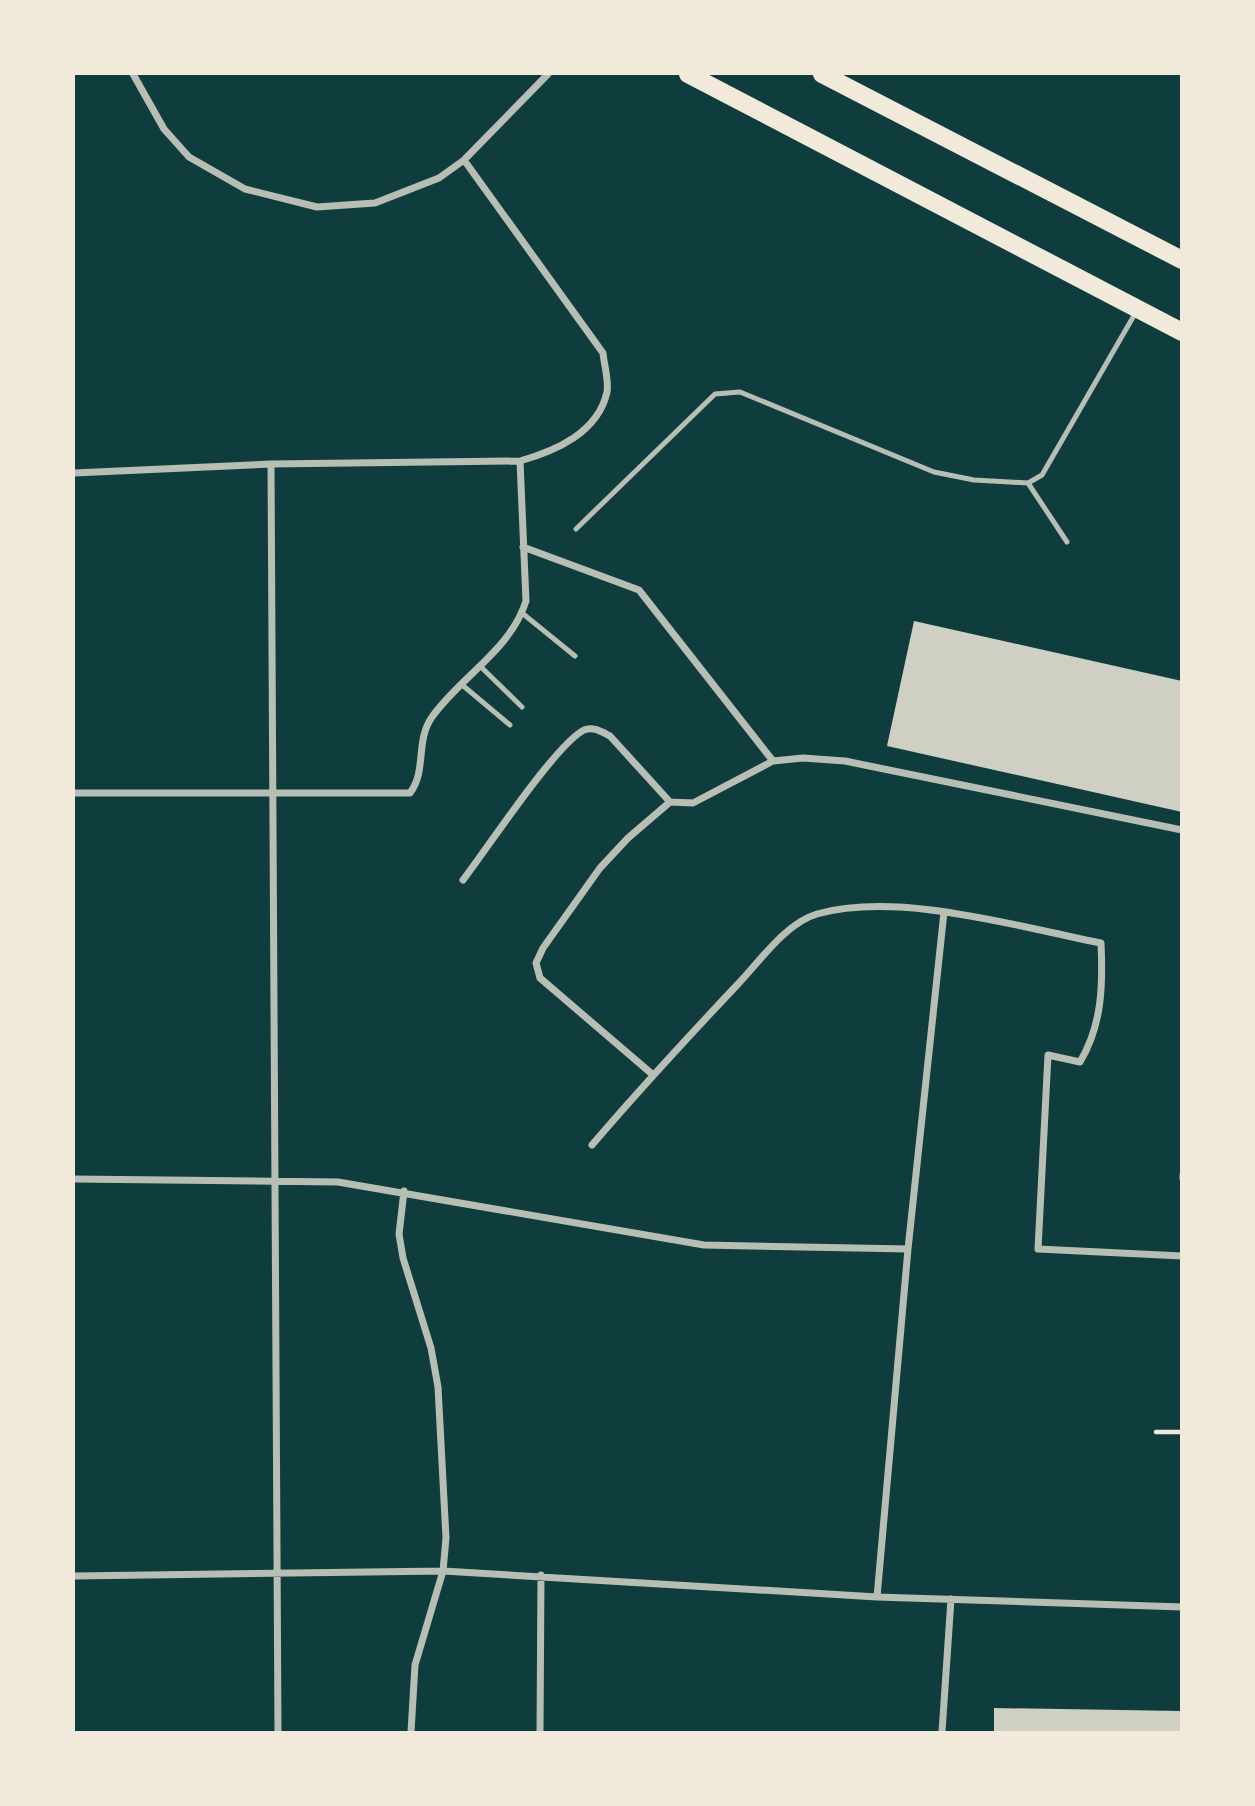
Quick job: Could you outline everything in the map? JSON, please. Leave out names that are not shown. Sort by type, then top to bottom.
[{"type":"main road","points":[[688,74],[1181,332]]},
{"type":"main road","points":[[822,74],[1181,260]]},
{"type":"street","points":[[133,74],[164,129],[189,157],[245,189],[317,207],[374,203],[439,178],[464,160],[548,74]]},
{"type":"street","points":[[74,473],[271,464],[520,461],[551,452],[590,426],[607,392],[603,353],[464,160]]},
{"type":"street","points":[[74,793],[410,793],[417,783],[422,733],[461,684],[514,629],[526,601],[520,461]]},
{"type":"street","points":[[271,464],[278,1732]]},
{"type":"street","points":[[523,547],[639,590],[773,761]]},
{"type":"street","points":[[463,880],[560,751],[586,729],[597,729],[610,736],[670,802]]},
{"type":"street","points":[[652,1074],[540,978],[536,963],[542,948],[600,868],[628,838],[670,802],[693,803],[773,761],[803,758],[845,761],[1181,830]]},
{"type":"street","points":[[592,1145],[652,1074],[786,934],[816,915],[885,907],[944,912],[1101,943],[1103,989],[1093,1041],[1080,1062],[1048,1055],[1038,1249],[1181,1256]]},
{"type":"street","points":[[877,1597],[908,1249],[944,912]]},
{"type":"street","points":[[74,1179],[338,1182],[404,1191],[704,1245],[908,1249]]},
{"type":"street","points":[[404,1191],[399,1234],[402,1258],[432,1348],[438,1387],[446,1538],[443,1571],[415,1665],[411,1732]]},
{"type":"street","points":[[74,1576],[443,1571],[877,1597],[1181,1607]]},
{"type":"street","points":[[540,1732],[541,1575]]},
{"type":"street","points":[[942,1732],[951,1599]]},
{"type":"lane","points":[[576,529],[715,394],[740,392],[934,472],[974,480],[1028,483],[1042,475],[1138,310]]},
{"type":"lane","points":[[1028,483],[1067,542]]},
{"type":"lane","points":[[522,613],[575,656]]},
{"type":"lane","points":[[480,666],[522,707]]},
{"type":"lane","points":[[461,684],[510,726]]},
{"type":"path","points":[[1156,1432],[1181,1432]]},
{"type":"building","points":[[914,621],[1182,681],[1182,812],[887,746]]},
{"type":"building","points":[[994,1708],[1181,1711],[1181,1732],[994,1732]]}]
